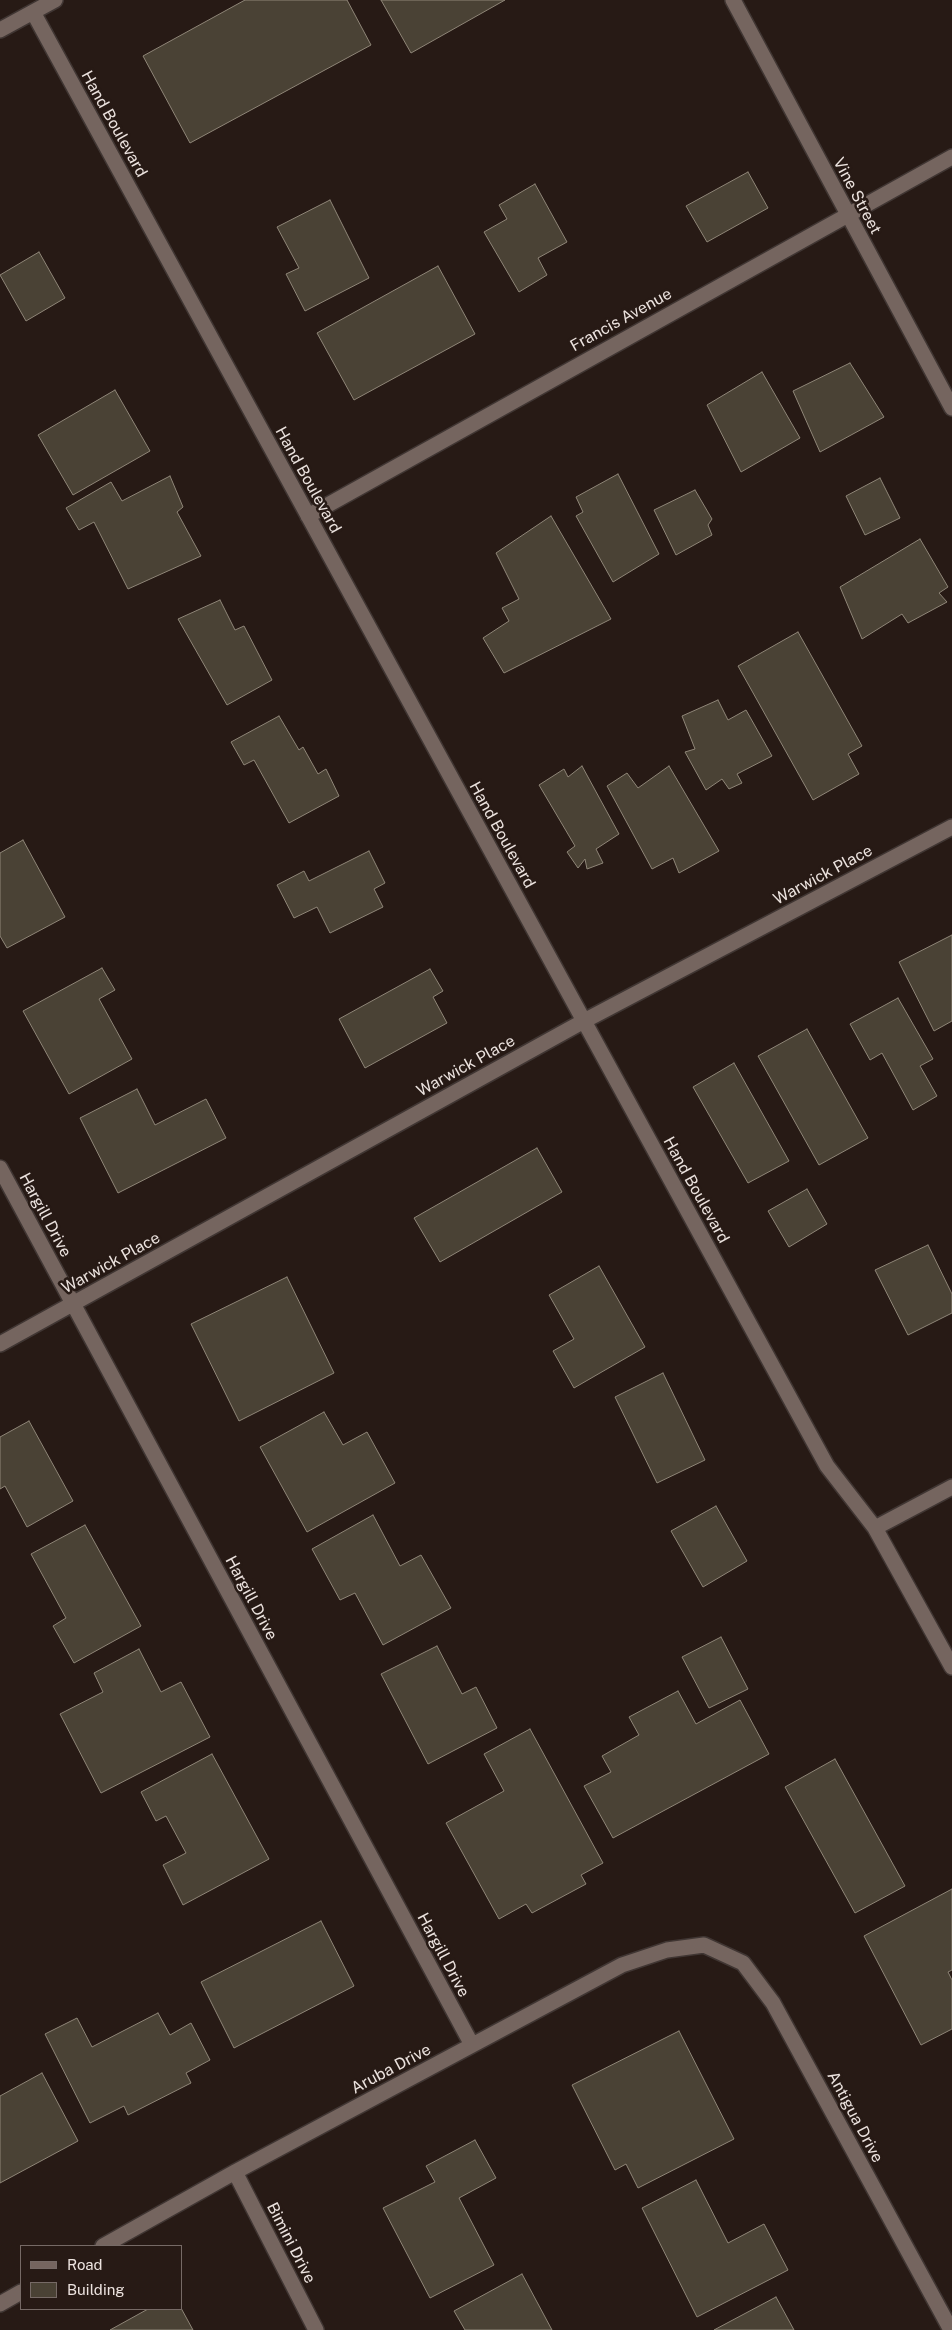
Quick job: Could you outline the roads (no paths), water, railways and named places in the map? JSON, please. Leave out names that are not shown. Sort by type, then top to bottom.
[{"type":"street","points":[[0,30],[55,0]]},
{"type":"street","name":"Vine Street","points":[[733,0],[952,408]]},
{"type":"street","name":"Hand Boulevard","points":[[33,12],[827,1466],[875,1528],[952,1667]]},
{"type":"street","name":"Francis Avenue","points":[[308,516],[952,157]]},
{"type":"street","name":"Warwick Place","points":[[0,1344],[584,1021],[952,827]]},
{"type":"street","name":"Hargill Drive","points":[[0,1168],[472,2044]]},
{"type":"street","points":[[875,1528],[952,1486]]},
{"type":"street","name":"Aruba Drive","points":[[105,2245],[235,2172],[622,1965],[667,1950],[704,1945]]},
{"type":"street","name":"Antigua Drive","points":[[704,1945],[743,1963],[773,2003],[951,2330]]},
{"type":"street","name":"Bimini Drive","points":[[235,2172],[316,2330]]},
{"type":"street","points":[[0,2304],[20,2293]]}]
